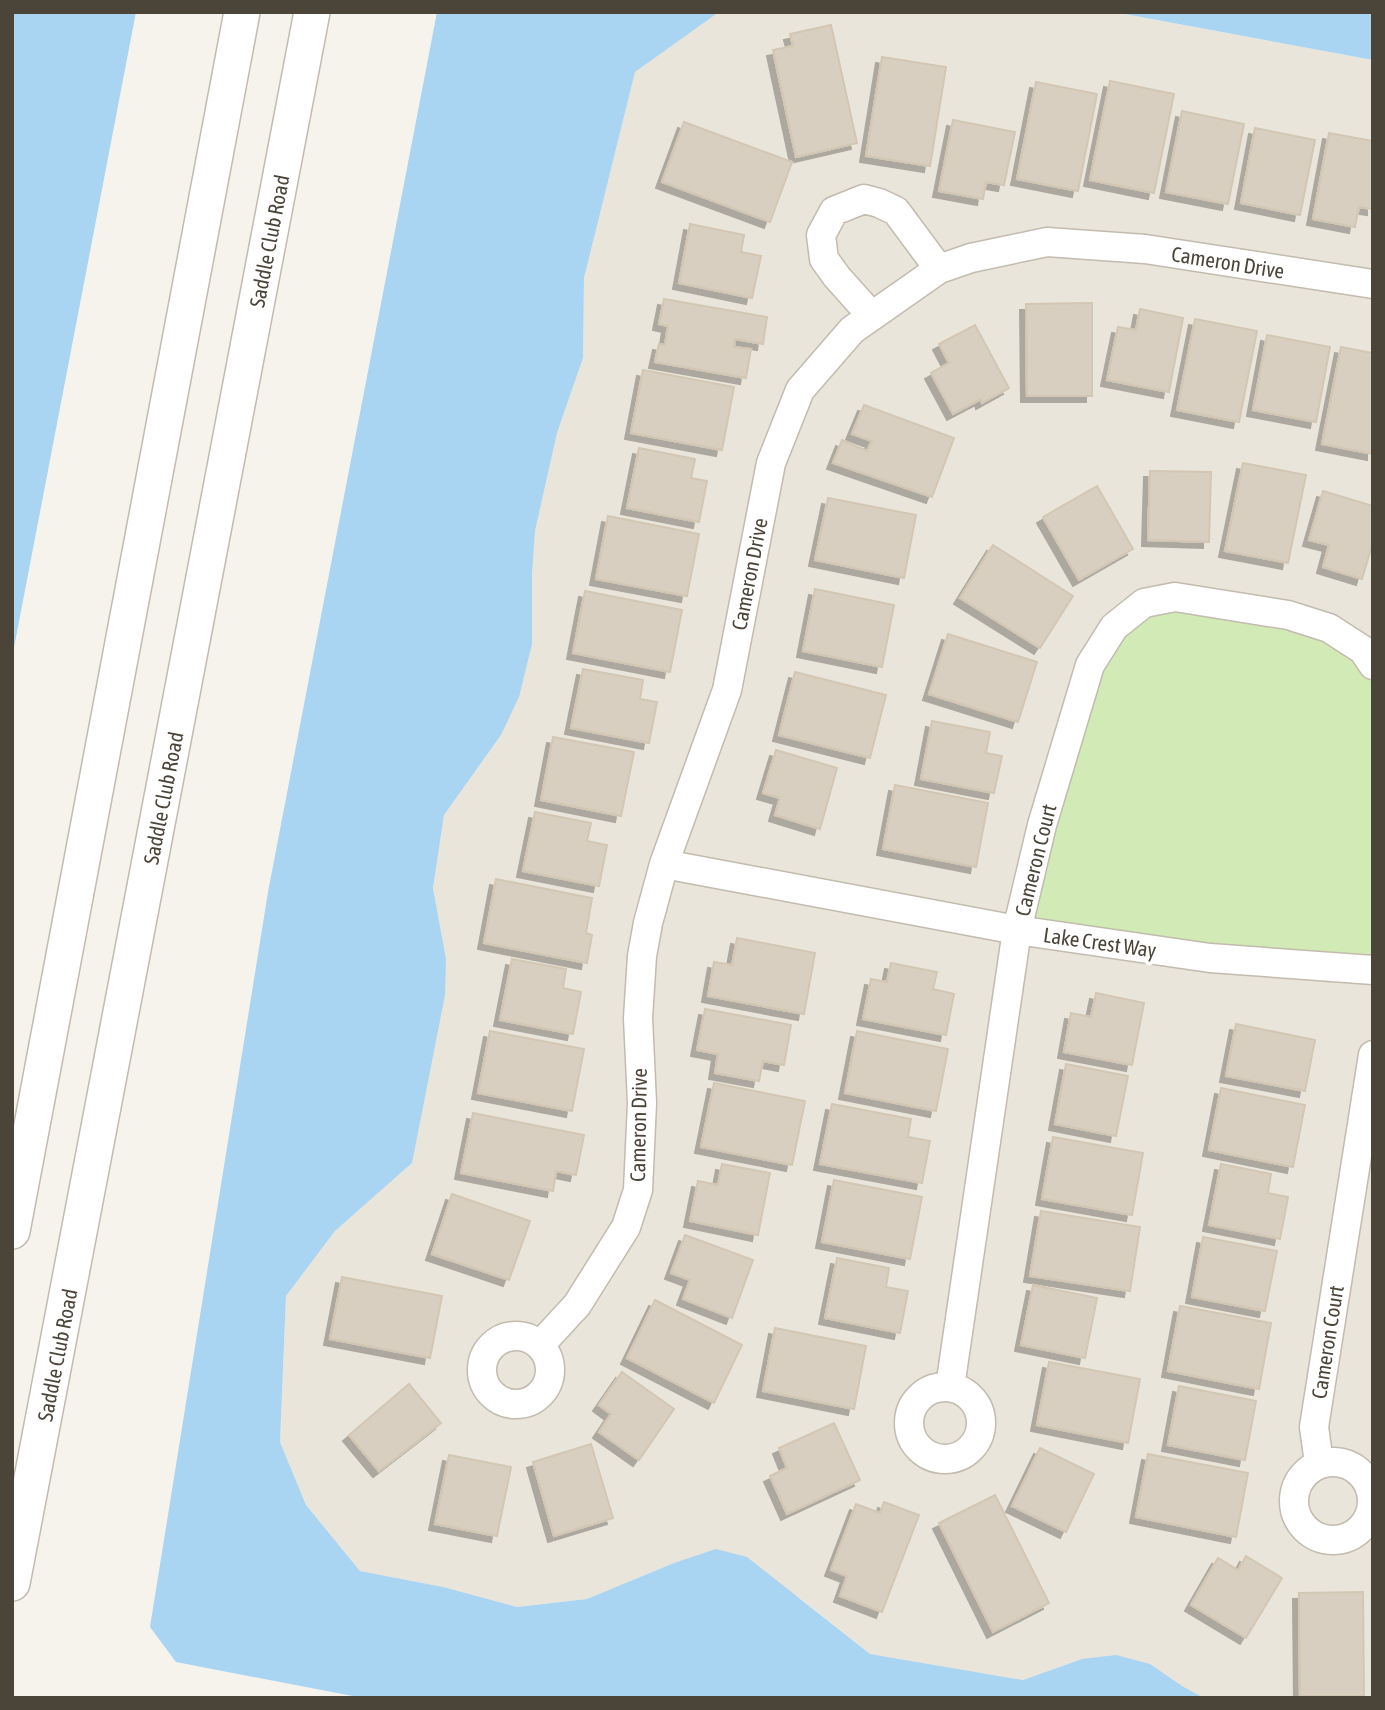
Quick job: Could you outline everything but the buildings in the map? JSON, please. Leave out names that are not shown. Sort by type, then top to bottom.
[{"type":"street","points":[[12,1231],[242,12]]},
{"type":"street","name":"Saddle Club Road","points":[[12,1583],[312,12]]},
{"type":"street","points":[[871,315],[824,259],[821,235],[834,211],[864,199],[896,211],[939,269]]},
{"type":"street","name":"Cameron Drive","points":[[540,1345],[577,1305],[626,1227],[638,1190],[642,1153],[640,983],[648,923],[664,864],[727,690],[771,463],[800,390],[852,330],[939,269],[971,258],[1047,242],[1145,248],[1373,284]]},
{"type":"street","name":"Cameron Court","points":[[950,1387],[1017,930],[1042,825],[1090,666],[1114,626],[1144,603],[1175,597],[1288,615],[1329,628],[1363,650],[1373,664]]},
{"type":"street","name":"Lake Crest Way","points":[[664,864],[1017,930],[1210,958],[1373,970]]},
{"type":"street","name":"Cameron Court","points":[[1319,1464],[1314,1427],[1373,1055]]},
{"type":"shaded area","points":[[719,12],[1114,12],[1373,60],[1373,1698],[1204,1698],[1182,1686],[1082,1659],[1023,1680],[870,1654],[800,1598],[674,1563],[587,1599],[516,1607],[443,1587],[360,1571],[306,1505],[280,1442],[286,1296],[335,1231],[412,1163],[446,959],[433,888],[444,815],[501,735],[532,575],[535,531],[557,433],[583,358],[584,278],[635,72]]},
{"type":"green space","points":[[1144,603],[1288,615],[1373,665],[1373,970],[1017,930],[1090,665]]},
{"type":"water","points":[[12,12],[136,12],[12,658]]},
{"type":"water","points":[[437,12],[719,12],[635,72],[584,278],[583,358],[557,433],[535,531],[532,644],[519,697],[501,735],[444,815],[433,888],[446,959],[445,995],[412,1163],[335,1231],[286,1296],[280,1442],[306,1505],[360,1571],[443,1587],[517,1607],[587,1599],[674,1563],[716,1549],[747,1557],[870,1654],[1023,1680],[1082,1659],[1116,1655],[1150,1664],[1204,1698],[363,1698],[176,1662],[150,1627],[268,892]]},
{"type":"water","points":[[1114,12],[1373,12],[1373,60]]}]
